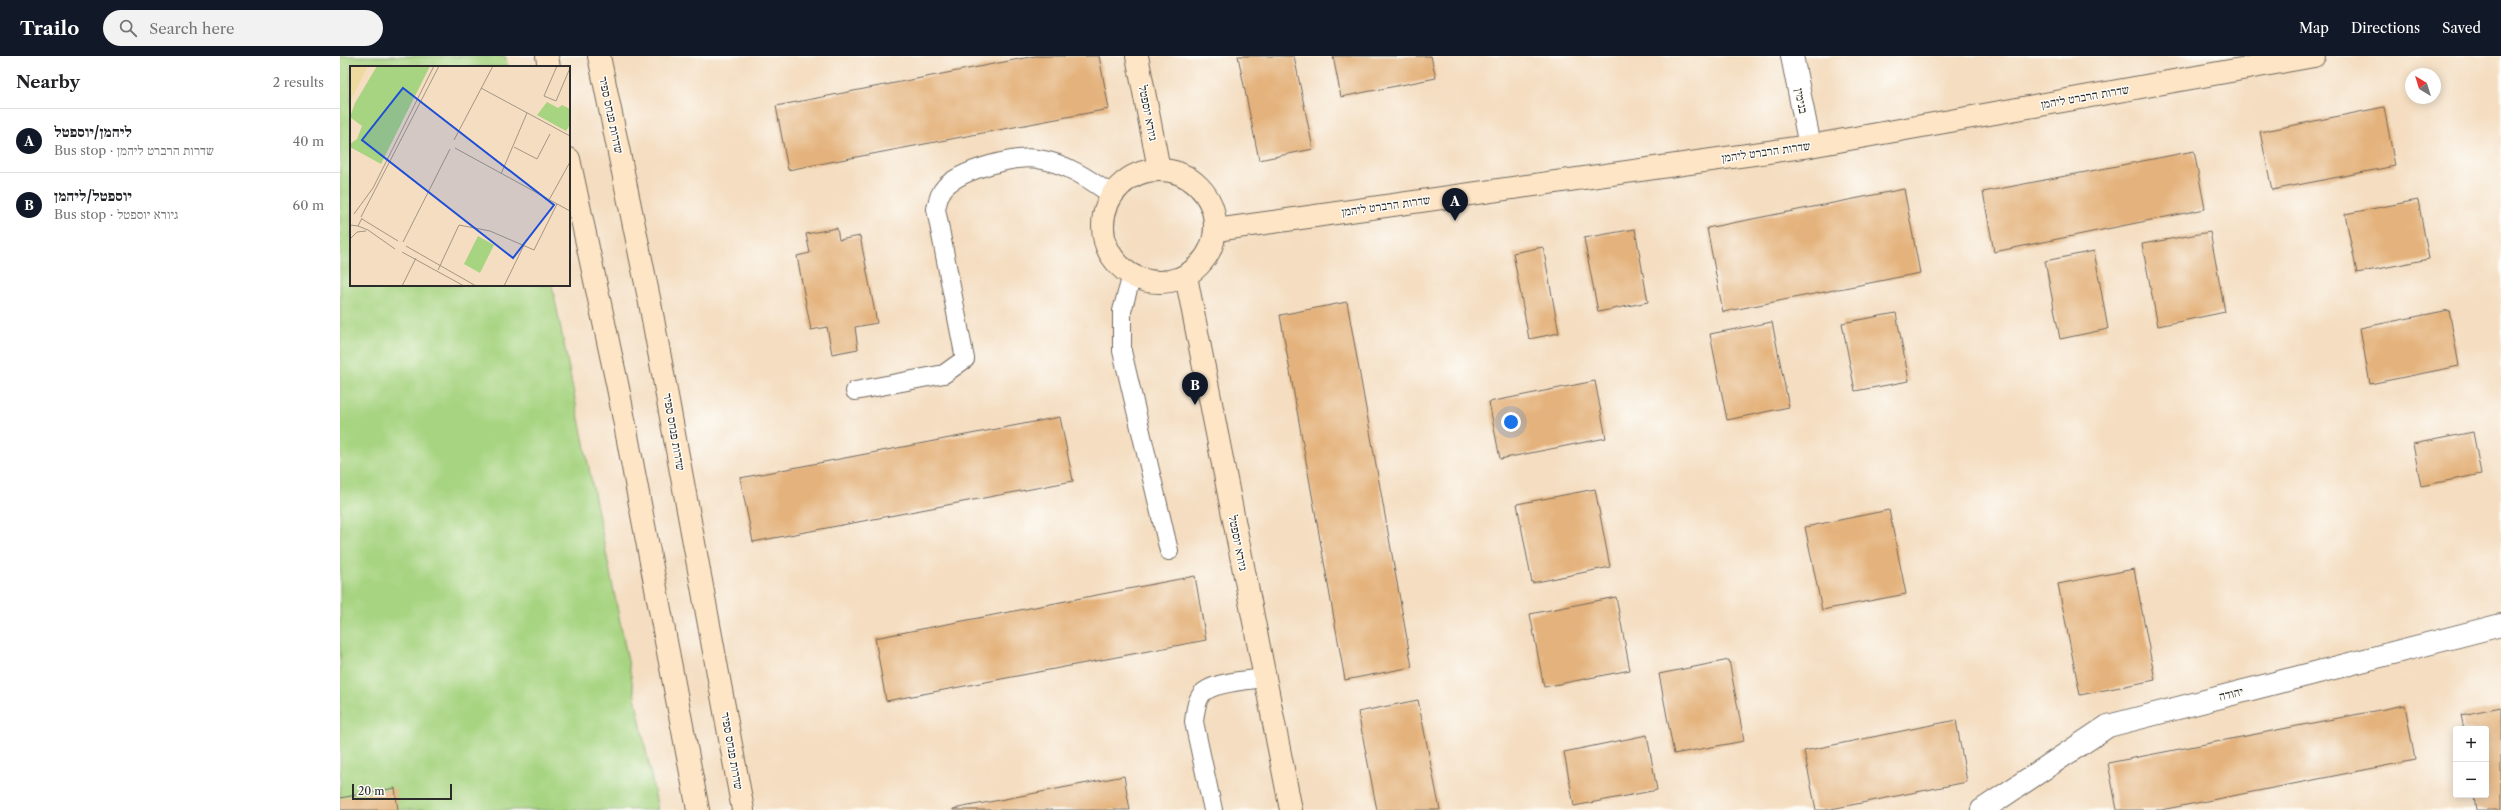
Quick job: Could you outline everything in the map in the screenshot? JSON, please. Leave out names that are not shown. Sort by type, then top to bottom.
[{"type":"street","points":[[547,56],[549,66]]},
{"type":"street","name":"שדרות פנחס ספיר","points":[[599,56],[650,304],[743,810]]},
{"type":"street","name":"גיורא יוספטל","points":[[1137,56],[1159,169]]},
{"type":"street","name":"בנימין","points":[[1792,56],[1810,146]]},
{"type":"street","name":"שדרות הרברט ליהמן","points":[[1216,230],[1810,146],[2314,56]]},
{"type":"street","points":[[570,164],[618,388],[698,810]]},
{"type":"street","points":[[1159,169],[1177,172],[1194,180],[1207,194],[1212,206],[1216,230],[1211,248],[1201,264],[1186,276],[1168,281],[1150,281],[1132,275],[1118,264],[1108,249],[1105,237],[1105,212],[1112,195],[1124,181],[1141,173],[1159,169]]},
{"type":"street","name":"גיורא יוספטל","points":[[1186,276],[1291,810]]},
{"type":"street","name":"יהודה","points":[[1982,810],[2108,726],[2501,625]]},
{"type":"lane","points":[[855,390],[944,374],[965,359],[936,209],[939,196],[945,187],[973,171],[1016,159],[1037,159],[1081,174],[1112,195]]},
{"type":"lane","points":[[1132,275],[1122,311],[1122,351],[1170,551]]},
{"type":"lane","points":[[1213,810],[1194,722],[1196,708],[1202,694],[1216,686],[1265,678]]},
{"type":"green space","points":[[340,56],[505,56],[508,66],[350,66],[350,286],[552,286],[658,810],[340,810]]},
{"type":"building","points":[[1035,56],[1099,56],[1109,109],[788,170],[776,106]]},
{"type":"building","points":[[1238,56],[1294,56],[1313,149],[1259,160]]},
{"type":"building","points":[[1333,56],[1431,56],[1436,78],[1341,97]]},
{"type":"building","points":[[2384,107],[2395,166],[2272,190],[2260,132]]},
{"type":"building","points":[[2194,151],[2205,209],[1994,252],[1983,192]]},
{"type":"building","points":[[1904,189],[1920,273],[1723,312],[1707,228]]},
{"type":"building","points":[[2418,200],[2429,259],[2357,273],[2345,214]]},
{"type":"building","points":[[837,228],[839,240],[860,236],[877,323],[855,327],[858,349],[832,354],[827,327],[811,330],[797,256],[810,253],[806,234]]},
{"type":"building","points":[[1635,229],[1648,302],[1598,312],[1584,238]]},
{"type":"building","points":[[2210,232],[2225,312],[2158,326],[2142,244]]},
{"type":"building","points":[[1543,247],[1559,333],[1529,339],[1513,253]]},
{"type":"building","points":[[2094,251],[2108,329],[2060,339],[2045,261]]},
{"type":"building","points":[[1347,302],[1412,667],[1345,680],[1280,315]]},
{"type":"building","points":[[2449,310],[2459,366],[2370,384],[2360,328]]},
{"type":"building","points":[[1896,313],[1909,381],[1855,391],[1842,323]]},
{"type":"building","points":[[1772,322],[1789,407],[1727,420],[1710,334]]},
{"type":"building","points":[[1595,381],[1606,438],[1500,459],[1489,402]]},
{"type":"building","points":[[1060,417],[1073,481],[753,542],[740,478]]},
{"type":"building","points":[[2473,432],[2481,474],[2421,486],[2413,444]]},
{"type":"building","points":[[1595,489],[1610,567],[1532,583],[1517,504]]},
{"type":"building","points":[[1889,510],[1906,594],[1822,610],[1805,527]]},
{"type":"building","points":[[2134,569],[2155,680],[2080,695],[2058,584]]},
{"type":"building","points":[[1195,576],[1206,640],[886,701],[875,638]]},
{"type":"building","points":[[1616,597],[1630,670],[1544,687],[1530,614]]},
{"type":"building","points":[[1729,660],[1744,741],[1674,754],[1659,674]]},
{"type":"building","points":[[1418,700],[1440,810],[1377,810],[1358,712]]},
{"type":"building","points":[[2405,705],[2415,760],[2161,810],[2117,810],[2108,763]]},
{"type":"building","points":[[2501,707],[2501,810],[2476,810],[2474,798],[2489,798],[2489,726],[2463,726],[2461,715]]},
{"type":"building","points":[[1956,720],[1967,782],[1826,810],[1816,810],[1804,751]]},
{"type":"building","points":[[1647,735],[1657,790],[1574,806],[1564,752]]},
{"type":"building","points":[[1124,776],[1130,810],[953,810],[953,809]]},
{"type":"building","points":[[395,788],[398,810],[340,810],[340,798]]},
{"type":"place","name":"ליהמן/יוספטל","points":[[1455,221]]},
{"type":"place","name":"יוספטל/ליהמן","points":[[1195,405]]}]
